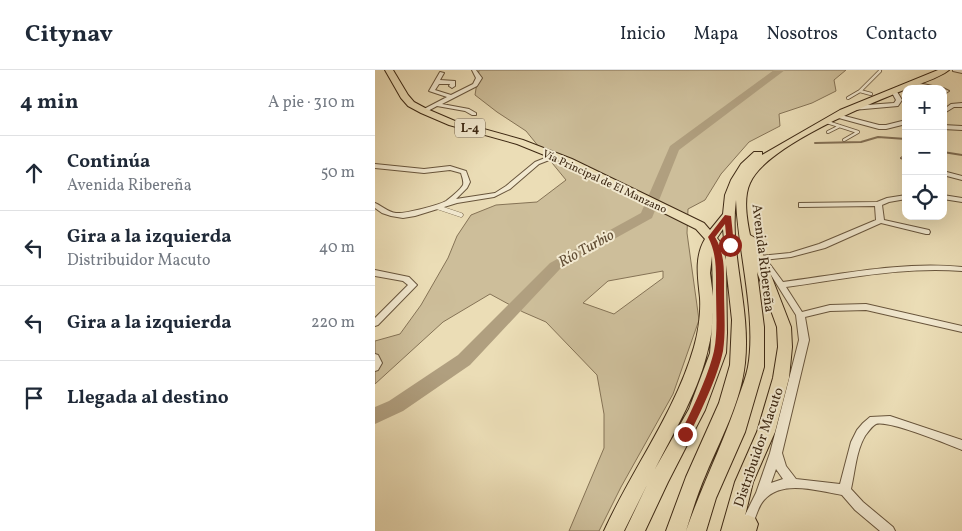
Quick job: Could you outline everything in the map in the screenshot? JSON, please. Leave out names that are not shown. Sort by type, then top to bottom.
[{"type":"main road","name":"Vía Principal de El Manzano","points":[[389,70],[404,96],[411,104],[424,111],[452,123],[520,142],[568,161],[696,225],[712,237]]},
{"type":"main road","name":"Avenida Ribereña","points":[[676,531],[688,494],[717,429],[734,382],[739,346],[738,302],[727,216],[729,199],[738,174],[756,155],[817,119],[866,93],[932,70]]},
{"type":"main road","name":"Avenida Ribereña","points":[[696,531],[707,498],[737,432],[756,367],[755,308],[741,198],[744,184],[752,170],[762,160],[781,147],[833,124],[850,103],[897,97],[914,84],[956,71]]},
{"type":"main road","points":[[614,531],[683,396],[694,371],[702,345],[707,300],[696,225],[713,225],[727,216]]},
{"type":"main road","points":[[703,273],[708,244],[727,216]]},
{"type":"main road","name":"Distribuidor Macuto","points":[[741,529],[744,482],[766,432],[781,378],[784,327],[760,260],[743,221]]},
{"type":"main road","points":[[635,531],[659,478],[697,410],[718,352],[720,333],[720,262],[718,248],[712,237]]},
{"type":"street","points":[[424,111],[453,97],[479,81],[474,70]]},
{"type":"street","points":[[442,73],[433,91],[453,97]]},
{"type":"street","points":[[437,82],[453,82],[452,86]]},
{"type":"street","points":[[914,84],[919,85]]},
{"type":"street","points":[[897,97],[902,100]]},
{"type":"street","points":[[438,105],[467,110],[474,114]]},
{"type":"street","points":[[947,109],[953,105],[961,107]]},
{"type":"street","points":[[833,124],[883,127],[902,123]]},
{"type":"street","points":[[947,127],[962,128]]},
{"type":"street","points":[[375,205],[389,215],[402,215],[437,207],[449,202],[498,194],[536,164],[555,156]]},
{"type":"street","points":[[375,166],[424,171],[451,168],[464,172],[467,182],[465,187],[449,202]]},
{"type":"street","points":[[947,174],[962,178]]},
{"type":"street","points":[[802,205],[878,204],[887,200],[902,198]]},
{"type":"street","points":[[947,198],[962,200]]},
{"type":"street","points":[[878,204],[880,221]]},
{"type":"street","points":[[760,260],[791,255],[822,246],[880,221],[925,232]]},
{"type":"street","points":[[741,529],[761,495],[776,453],[804,340],[800,315],[770,269],[760,260]]},
{"type":"street","points":[[781,285],[891,270],[939,267],[962,269]]},
{"type":"street","points":[[375,273],[406,279],[413,285],[375,323]]},
{"type":"street","points":[[800,315],[830,308],[867,307],[962,329]]},
{"type":"street","points":[[375,357],[377,363],[375,367]]},
{"type":"street","points":[[783,362],[793,384]]},
{"type":"street","points":[[845,490],[853,453],[862,430],[874,420],[890,420],[962,445]]},
{"type":"street","points":[[776,453],[781,468],[792,482]]},
{"type":"street","points":[[761,495],[772,488],[792,482],[845,490],[859,506],[889,531]]},
{"type":"lane","points":[[850,103],[866,93],[880,71]]},
{"type":"lane","points":[[833,124],[858,132],[844,140]]},
{"type":"lane","points":[[437,207],[461,215]]},
{"type":"shaded area","points":[[479,70],[846,70],[834,80],[836,91],[812,103],[779,114],[780,126],[749,142],[721,174],[705,200],[688,209],[687,233],[699,320],[673,394],[621,487],[599,531],[569,531],[604,448],[604,414],[597,375],[546,322],[490,294],[443,322],[375,384],[375,341],[400,334],[421,305],[448,258],[457,236],[471,215],[496,205],[537,202],[566,180],[526,131],[475,95]],"holes":[[[663,271],[663,278],[614,314],[583,303],[608,281]]]},
{"type":"waterway","name":"Río Turbio","points":[[375,416],[396,406],[464,360],[555,266],[647,215],[674,148],[780,70]]},
{"type":"waterway","points":[[815,143],[861,142],[878,137],[902,139]]},
{"type":"waterway","points":[[947,153],[962,155]]},
{"type":"route","points":[[685,434],[697,410],[718,352],[720,333],[720,262],[718,248],[712,237],[727,216],[730,245]]}]
